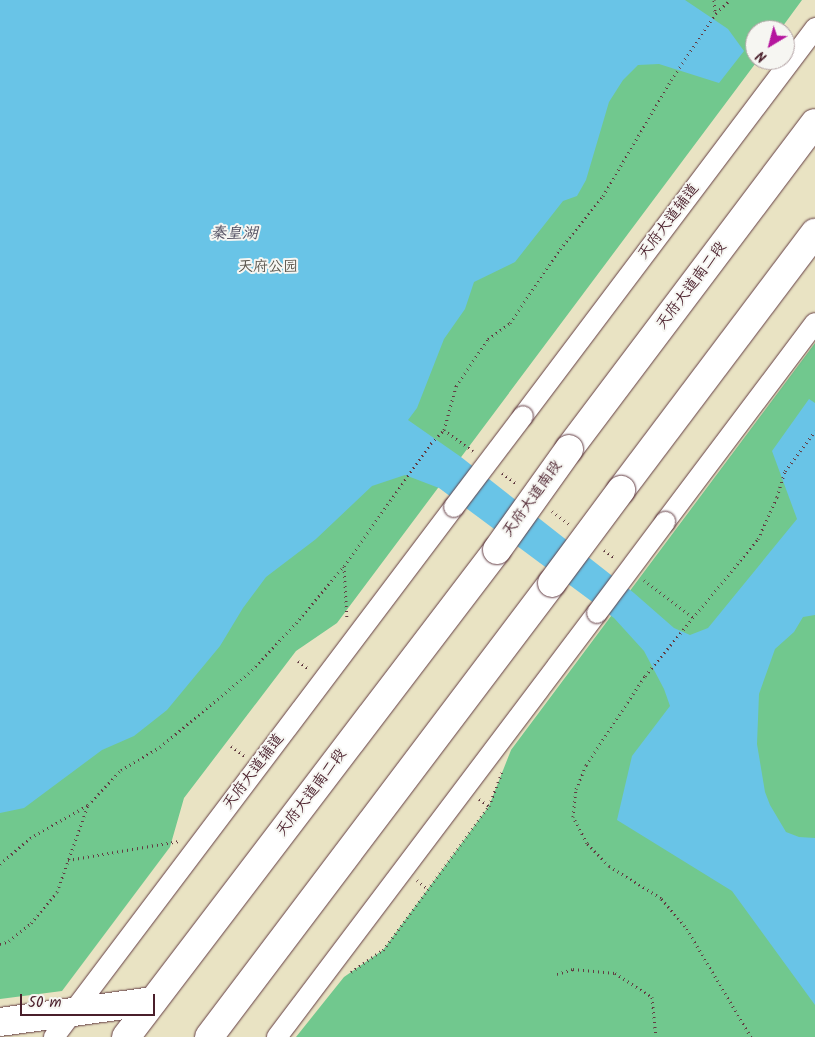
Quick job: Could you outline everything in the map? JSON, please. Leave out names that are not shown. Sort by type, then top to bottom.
[{"type":"highway","name":"天府大道南二段","points":[[569,449],[815,123]]},
{"type":"highway","points":[[209,1037],[815,233]]},
{"type":"highway","name":"天府大道南段","points":[[497,550],[569,449]]},
{"type":"highway","name":"天府大道南二段","points":[[126,1037],[497,550]]},
{"type":"highway","points":[[0,1022],[74,1010],[153,1001]]},
{"type":"street","name":"天府大道辅道","points":[[54,1037],[815,28]]},
{"type":"street","points":[[277,1037],[815,323]]},
{"type":"path","points":[[714,0],[716,13]]},
{"type":"path","points":[[671,80],[716,13],[730,0]]},
{"type":"path","points":[[0,864],[30,838],[88,805],[121,770],[160,747],[252,670],[296,623],[344,566],[404,483],[430,443],[444,430]]},
{"type":"path","points":[[751,1037],[685,926],[661,898],[609,866],[587,843],[573,817],[576,789],[586,765],[645,676],[758,540],[777,497],[785,471],[815,431]]},
{"type":"path","points":[[344,566],[347,624]]},
{"type":"path","points":[[298,660],[312,671]]},
{"type":"path","points":[[231,746],[247,757]]},
{"type":"path","points":[[344,977],[383,950],[489,806],[505,766]]},
{"type":"path","points":[[0,944],[8,940],[36,917],[56,892],[88,805]]},
{"type":"path","points":[[68,860],[184,840]]},
{"type":"path","points":[[557,974],[573,969],[615,973],[652,997],[656,1037]]},
{"type":"green space","name":"秦皇湖","points":[[0,0],[802,0],[787,20],[745,20],[745,70],[751,70],[337,623],[296,651],[184,798],[170,847],[62,991],[0,999]]},
{"type":"green space","points":[[815,343],[815,1037],[296,1037],[344,977],[383,950],[489,806],[511,750]]},
{"type":"water","name":"秦皇湖","points":[[0,0],[685,0],[728,29],[744,51],[719,83],[659,64],[638,65],[623,80],[609,102],[586,180],[577,196],[563,201],[515,262],[474,282],[465,309],[444,339],[417,408],[408,420],[461,457],[634,593],[674,628],[690,635],[708,628],[797,519],[772,451],[809,399],[815,403],[815,615],[803,617],[794,632],[775,649],[759,694],[757,744],[765,792],[770,805],[786,832],[799,837],[815,838],[815,1005],[732,891],[617,820],[632,756],[670,706],[664,689],[644,651],[614,618],[439,488],[405,475],[372,486],[316,539],[266,577],[243,608],[220,646],[167,710],[134,736],[102,750],[24,808],[0,813]]},
{"type":"park label","name":"天府公园","points":[[268,268]]}]
